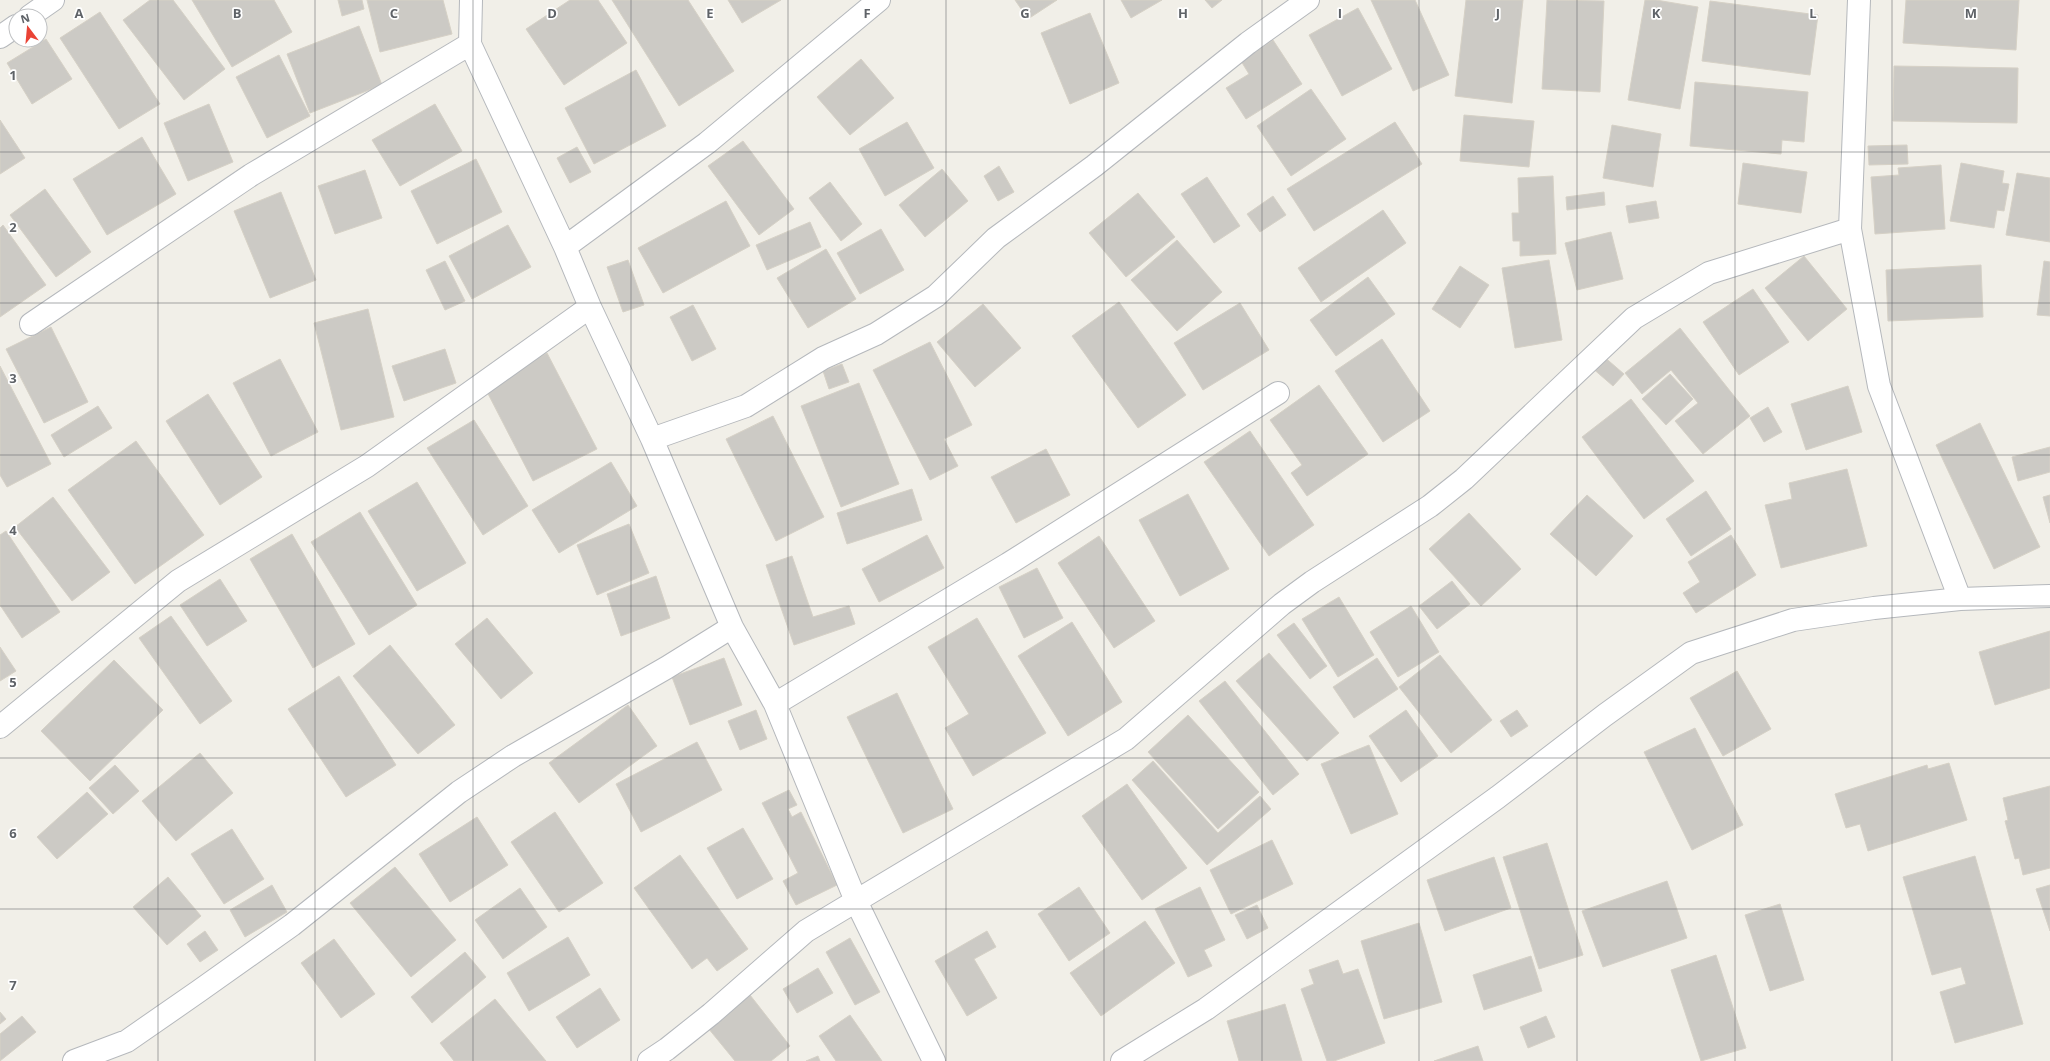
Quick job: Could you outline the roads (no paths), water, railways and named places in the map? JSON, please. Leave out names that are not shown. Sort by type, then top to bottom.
[{"type":"street","points":[[42,8],[53,0]]},
{"type":"street","points":[[471,0],[470,44],[652,439],[732,627],[775,704],[856,901],[934,1061]]},
{"type":"street","points":[[565,248],[707,143],[878,0]]},
{"type":"street","points":[[652,439],[746,406],[823,358],[876,334],[936,296],[996,238],[1094,166],[1248,43],[1308,0]]},
{"type":"street","points":[[1859,0],[1850,229],[1879,386],[1960,599]]},
{"type":"street","points":[[31,324],[251,175],[470,44]]},
{"type":"street","points":[[650,1061],[705,1018],[806,931],[1126,739],[1282,604],[1430,506],[1464,479],[1634,318],[1709,273],[1850,229]]},
{"type":"street","points":[[0,727],[178,581],[367,466],[590,307]]},
{"type":"street","points":[[775,704],[1008,564],[1278,393]]},
{"type":"street","points":[[1122,1061],[1206,1009],[1498,797],[1605,714],[1690,653],[1793,620],[1874,608],[1960,599],[2050,596]]},
{"type":"street","points":[[74,1061],[127,1041],[292,925],[459,792],[513,756],[666,668],[732,627]]}]
